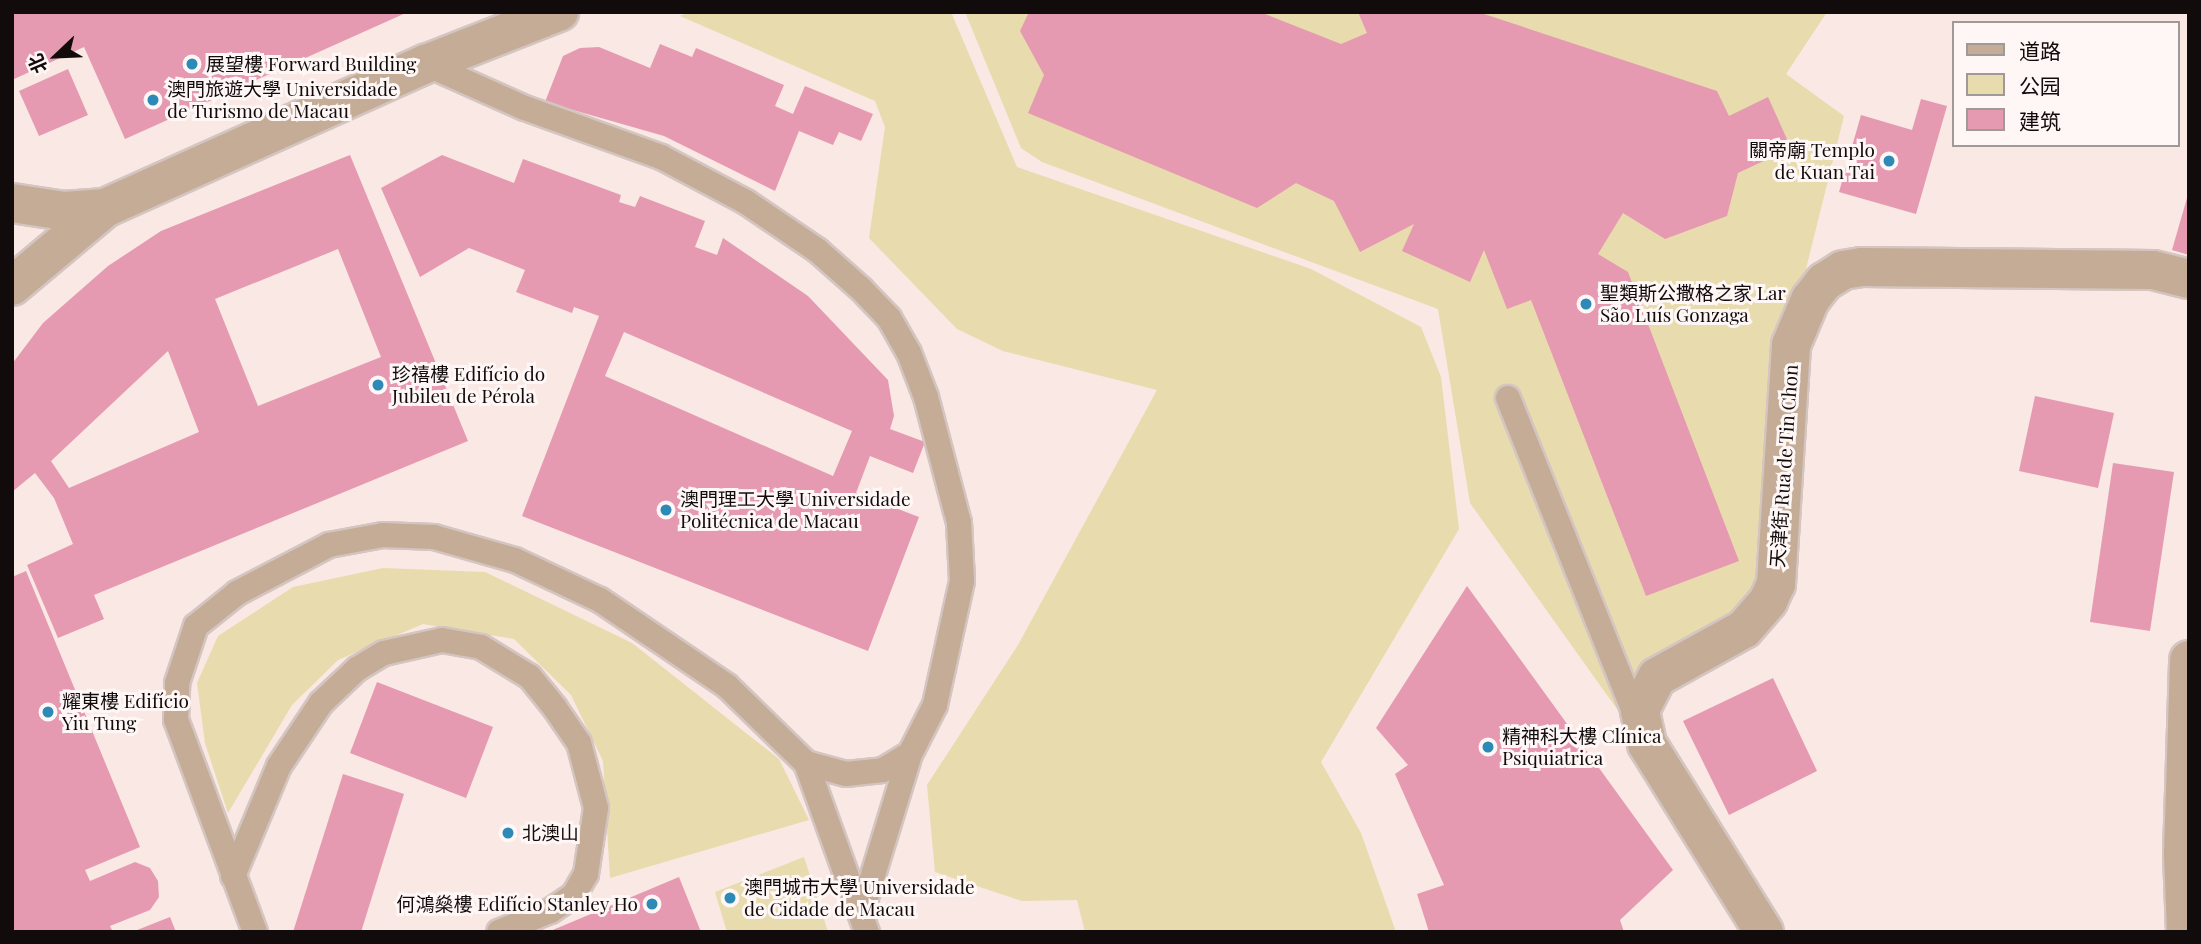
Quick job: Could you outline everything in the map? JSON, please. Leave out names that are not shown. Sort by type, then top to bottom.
[{"type":"street","points":[[12,286],[105,208],[426,64],[559,12]]},
{"type":"street","points":[[12,203],[64,211],[105,208]]},
{"type":"street","name":"天津街 Rua de Tin Chon","points":[[1641,727],[1640,710],[1646,692],[1671,668],[1744,629],[1768,601],[1776,584],[1791,345],[1798,320],[1824,282],[1843,270],[1899,265],[2171,275]]},
{"type":"street","points":[[2186,932],[2183,854],[2189,660]]},
{"type":"street","points":[[1641,727],[1765,932]]},
{"type":"lane","points":[[426,64],[525,108],[661,157],[746,202],[817,250],[889,318],[926,397],[959,523],[962,581],[954,633],[935,705],[911,754],[864,923]]},
{"type":"lane","points":[[1508,398],[1641,727]]},
{"type":"lane","points":[[255,932],[176,720],[177,683],[196,626],[237,593],[329,545],[383,536],[434,537],[515,560],[600,600],[727,686],[806,763],[864,923]]},
{"type":"lane","points":[[233,876],[279,766],[321,703],[356,668],[384,653],[442,640],[481,647],[530,677],[555,708],[579,743],[596,808],[586,874],[573,895],[550,911],[499,932]]},
{"type":"lane","points":[[1611,655],[1645,670],[1671,668]]},
{"type":"lane","points":[[806,763],[846,774],[883,770],[911,754]]},
{"type":"green space","points":[[689,12],[951,12],[1017,167],[1311,269],[1421,327],[1441,377],[1459,529],[1321,762],[1361,833],[1396,932],[1085,932],[1077,900],[1022,901],[935,872],[927,785],[1018,645],[1157,390],[1003,351],[957,329],[869,238],[885,127],[875,101],[680,16]]},
{"type":"green space","points":[[965,12],[1827,12],[1786,74],[1844,116],[1802,285],[1763,587],[1622,716],[1470,503],[1438,309],[1042,162],[1021,148]]},
{"type":"green space","points":[[383,568],[485,572],[632,643],[779,759],[809,820],[610,878],[603,761],[571,695],[514,639],[423,624],[338,660],[292,705],[228,813],[205,743],[197,683],[218,636],[293,587]]},
{"type":"green space","points":[[804,857],[828,932],[727,932],[715,892]]},
{"type":"building","name":"展望樓 Forward Building","points":[[12,12],[408,12],[125,139],[84,47],[12,80]]},
{"type":"building","name":"聖類斯公撒格之家 Lar São Luís Gonzaga","points":[[1029,12],[1260,12],[1341,44],[1367,33],[1358,12],[1478,12],[1717,91],[1729,116],[1768,97],[1791,148],[1738,173],[1727,216],[1665,239],[1623,213],[1598,254],[1628,272],[1739,561],[1646,596],[1531,300],[1507,309],[1484,250],[1470,282],[1402,251],[1414,224],[1360,252],[1334,201],[1296,183],[1257,208],[1028,113],[1044,75],[1020,31]]},
{"type":"building","points":[[660,44],[692,57],[696,48],[784,85],[775,106],[793,114],[805,86],[873,114],[861,141],[839,132],[833,145],[799,131],[775,191],[664,136],[545,102],[563,56],[580,48],[599,47],[650,68]]},
{"type":"building","points":[[68,69],[88,115],[39,136],[19,91]]},
{"type":"building","name":"關帝廟 Templo de Kuan Tai","points":[[1921,99],[1947,106],[1916,214],[1839,192],[1861,115],[1912,130]]},
{"type":"building","name":"珍禧樓 Edifício do Jubileu de Pérola","points":[[350,155],[468,441],[94,595],[104,619],[58,638],[27,565],[73,544],[54,498],[35,473],[12,492],[12,364],[43,323],[108,266],[161,231]],"holes":[[[338,249],[381,357],[258,406],[215,299]],[[168,351],[199,432],[69,488],[51,461]]]},
{"type":"building","points":[[442,155],[514,183],[523,159],[621,195],[619,202],[635,207],[640,196],[705,221],[695,247],[717,255],[723,238],[808,296],[888,380],[894,416],[890,429],[925,442],[913,473],[870,456],[856,493],[919,517],[868,651],[522,516],[599,316],[574,307],[572,313],[516,292],[525,270],[469,248],[420,277],[381,188]],"holes":[[[624,332],[852,431],[833,476],[605,376]]]},
{"type":"building","points":[[2189,191],[2189,255],[2172,250]]},
{"type":"building","points":[[2035,396],[2114,413],[2098,488],[2019,471]]},
{"type":"building","points":[[2113,463],[2174,472],[2150,631],[2090,622]]},
{"type":"building","name":"耀東樓 Edifício Yiu Tung","points":[[26,571],[140,847],[85,870],[90,881],[135,862],[150,868],[158,881],[159,897],[150,910],[110,926],[113,932],[12,932],[12,577]]},
{"type":"building","name":"精神科大樓 Clínica Psiquiatrica","points":[[1467,586],[1673,870],[1620,920],[1624,932],[1429,932],[1417,894],[1444,885],[1395,774],[1408,765],[1376,728]]},
{"type":"building","points":[[1773,678],[1817,771],[1729,815],[1683,721]]},
{"type":"building","points":[[377,682],[493,727],[466,798],[350,753]]},
{"type":"building","points":[[343,774],[404,794],[361,932],[293,932]]},
{"type":"building","name":"何鴻燊樓 Edifício Stanley Ho","points":[[679,877],[701,932],[548,932]]},
{"type":"building","points":[[170,917],[176,932],[132,932]]},
{"type":"place","name":"展望樓 Forward Building","points":[[192,64]]},
{"type":"place","name":"澳門旅遊大學 Universidade de Turismo de Macau","points":[[153,100]]},
{"type":"place","name":"關帝廟 Templo de Kuan Tai","points":[[1889,161]]},
{"type":"place","name":"聖類斯公撒格之家 Lar São Luís Gonzaga","points":[[1586,304]]},
{"type":"place","name":"珍禧樓 Edifício do Jubileu de Pérola","points":[[378,385]]},
{"type":"place","name":"澳門理工大學 Universidade Politécnica de Macau","points":[[666,510]]},
{"type":"place","name":"耀東樓 Edifício Yiu Tung","points":[[48,712]]},
{"type":"place","name":"精神科大樓 Clínica Psiquiatrica","points":[[1488,747]]},
{"type":"place","name":"北澳山","points":[[508,833]]},
{"type":"place","name":"澳門城市大學 Universidade de Cidade de Macau","points":[[730,898]]},
{"type":"place","name":"何鴻燊樓 Edifício Stanley Ho","points":[[652,904]]}]
